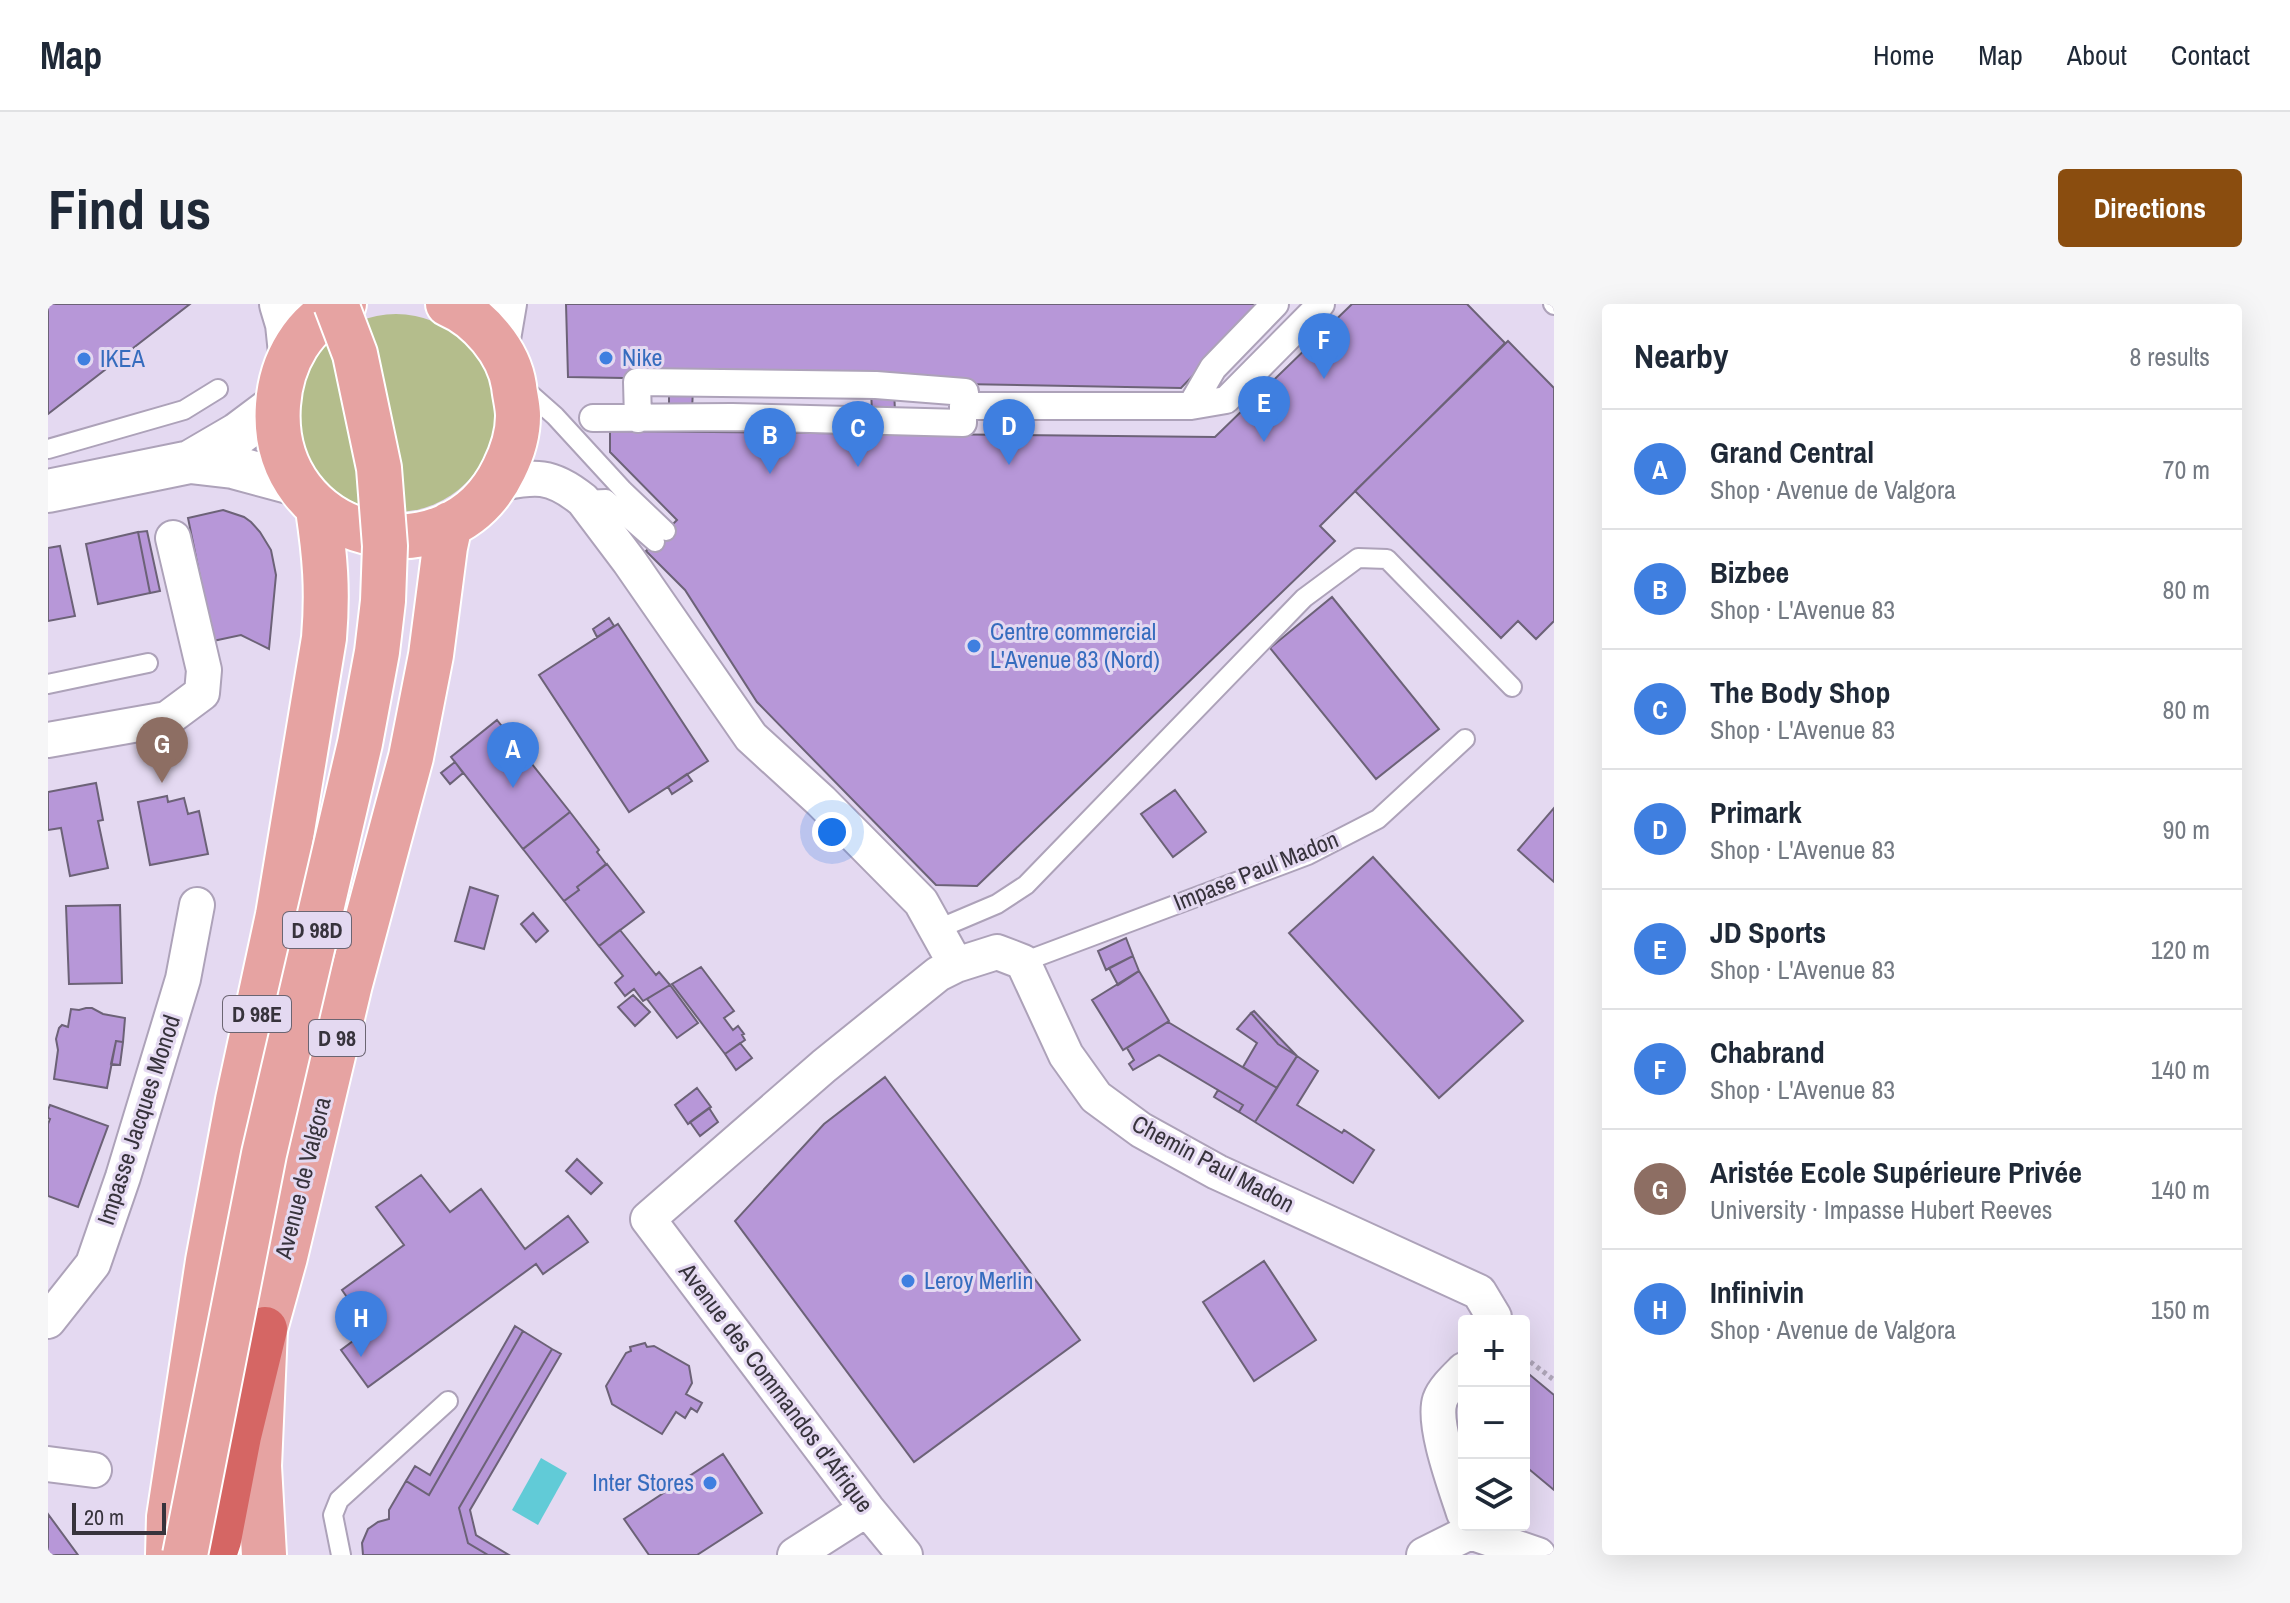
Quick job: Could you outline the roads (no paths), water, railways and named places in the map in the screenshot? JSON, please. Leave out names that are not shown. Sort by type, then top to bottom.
[{"type":"highway","points":[[214,1555],[265,1329]]},
{"type":"main road","points":[[282,304],[291,353]]},
{"type":"main road","name":"D 98D","points":[[174,1542],[212,1411],[264,1154],[360,743],[377,652],[385,546],[379,468],[355,354],[336,304]]},
{"type":"main road","points":[[344,304],[332,309],[308,328],[291,353],[278,404],[282,454],[307,496],[348,527],[382,536],[417,535],[450,524],[476,507],[497,484],[512,452],[518,416],[507,366],[480,325],[448,304]]},
{"type":"main road","name":"D 98E","points":[[174,1542],[208,1261],[238,1100],[278,915],[324,638],[326,564],[307,496]]},
{"type":"main road","name":"Avenue de Valgora","points":[[264,1555],[259,1466],[265,1329],[350,984],[411,757],[431,655],[450,524]]},
{"type":"street","points":[[507,366],[509,304]]},
{"type":"street","points":[[963,406],[1191,406],[1226,400],[1321,304]]},
{"type":"street","points":[[1191,406],[1213,368],[1269,310],[1286,340]]},
{"type":"street","points":[[593,418],[638,419],[723,417],[963,423],[965,392],[876,385],[637,382],[638,419]]},
{"type":"street","points":[[720,383],[723,417]]},
{"type":"street","points":[[793,384],[794,418]]},
{"type":"street","points":[[190,462],[238,434],[278,404]]},
{"type":"street","points":[[48,491],[190,462],[233,467],[307,496]]},
{"type":"street","points":[[497,484],[546,478],[583,500],[751,737],[821,801],[921,902],[956,965],[997,952],[1023,962]]},
{"type":"street","points":[[48,740],[167,719],[202,693],[204,670],[173,538]]},
{"type":"street","name":"Impasse Jacques Monod","points":[[48,1321],[93,1264],[123,1177],[183,979],[197,905]]},
{"type":"street","name":"Chemin Paul Madon","points":[[1023,962],[1066,1055],[1096,1097],[1141,1130],[1217,1172],[1479,1292],[1490,1315]]},
{"type":"street","name":"Avenue des Commandos d'Afrique","points":[[905,1555],[648,1219],[824,1066],[938,974],[956,965]]},
{"type":"street","points":[[1458,1376],[1440,1401],[1440,1436],[1458,1494]]},
{"type":"street","points":[[48,1464],[94,1470]]},
{"type":"street","points":[[795,1555],[867,1509]]},
{"type":"street","points":[[1424,1555],[1458,1530]]},
{"type":"street","points":[[1485,1531],[1538,1555]]},
{"type":"lane","points":[[507,366],[623,490],[660,537],[606,499],[583,500]]},
{"type":"lane","points":[[48,449],[184,410],[218,389]]},
{"type":"lane","points":[[938,929],[997,904],[1026,885],[1304,598],[1358,558],[1387,559],[1512,687]]},
{"type":"lane","points":[[48,684],[148,663]]},
{"type":"lane","name":"Impase Paul Madon","points":[[1023,962],[1308,855],[1378,819],[1465,739]]},
{"type":"lane","points":[[341,1555],[333,1515],[339,1500],[448,1401]]},
{"type":"water","points":[[541,1458],[567,1473],[538,1525],[512,1510]]},
{"type":"place","name":"Nike","points":[[606,358]]},
{"type":"place","name":"IKEA","points":[[84,359]]},
{"type":"place","name":"Chabrand","points":[[1324,379]]},
{"type":"place","name":"JD Sports","points":[[1264,442]]},
{"type":"place","name":"Primark","points":[[1009,465]]},
{"type":"place","name":"The Body Shop","points":[[858,467]]},
{"type":"place","name":"Bizbee","points":[[770,474]]},
{"type":"place","name":"Centre commercial L'Avenue 83 (Nord)","points":[[974,646]]},
{"type":"place","name":"Aristée Ecole Supérieure Privée","points":[[162,783]]},
{"type":"place","name":"Grand Central","points":[[513,788]]},
{"type":"place","name":"Leroy Merlin","points":[[908,1281]]},
{"type":"place","name":"Infinivin","points":[[361,1357]]},
{"type":"place","name":"Inter Stores","points":[[710,1483]]}]
